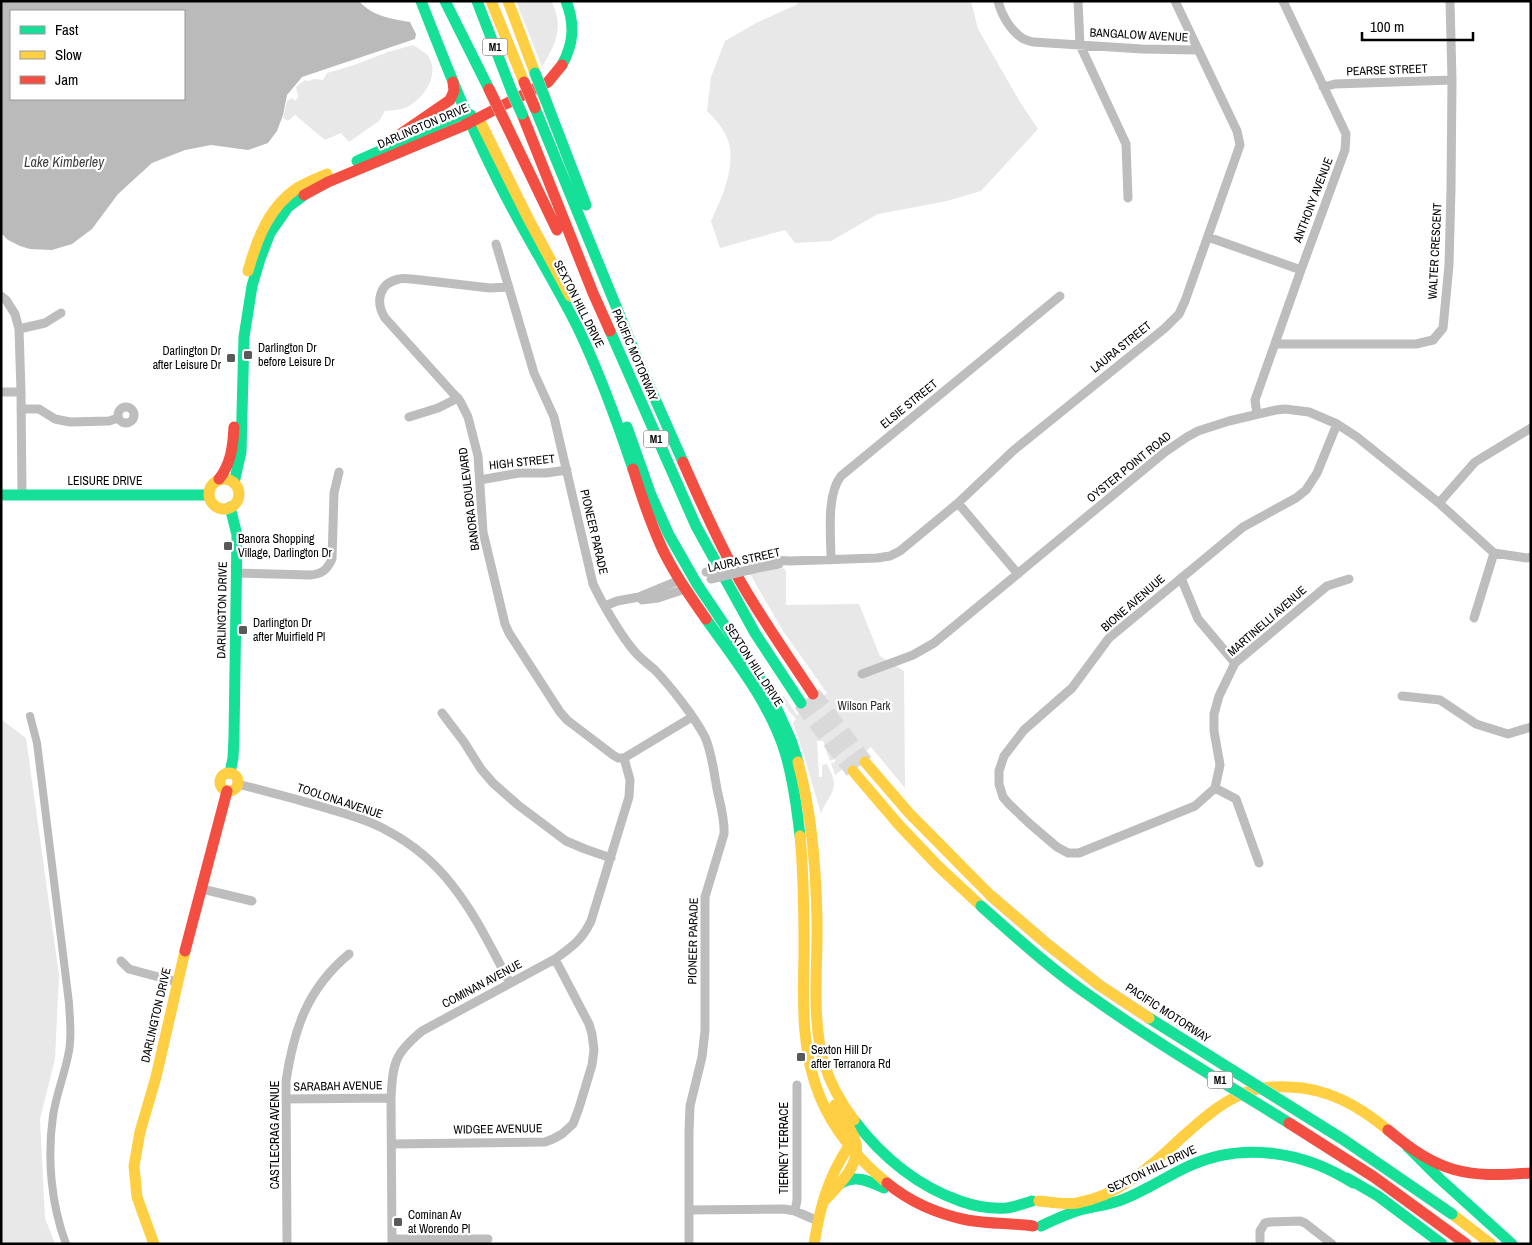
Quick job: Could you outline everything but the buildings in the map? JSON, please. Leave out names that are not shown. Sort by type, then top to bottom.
[{"type":"main road","points":[[421,1],[452,80],[471,118],[544,85],[557,73],[568,56],[572,41],[571,18],[566,1]]},
{"type":"main road","points":[[445,1],[564,246],[593,292]]},
{"type":"main road","name":"PACIFIC MOTORWAY","points":[[477,1],[593,292],[672,476],[696,526],[755,633],[801,703]]},
{"type":"main road","name":"PACIFIC MOTORWAY","points":[[491,1],[640,365],[696,492],[724,549],[767,625],[813,694]]},
{"type":"main road","points":[[508,1],[638,346],[640,365]]},
{"type":"main road","points":[[387,147],[398,136],[450,100],[454,91],[452,80]]},
{"type":"main road","name":"DARLINGTON DRIVE","points":[[219,479],[229,464],[233,445],[237,329],[242,296],[254,248],[264,224],[275,207],[300,186],[387,147],[471,118]]},
{"type":"main road","name":"DARLINGTON DRIVE","points":[[234,483],[241,452],[244,337],[247,313],[260,259],[276,222],[288,207],[312,190],[471,118]]},
{"type":"main road","name":"SEXTON HILL DRIVE","points":[[471,118],[528,218],[592,338],[615,392],[654,502],[668,533],[695,580],[773,699],[790,738],[808,815],[814,862],[817,915],[818,1024],[825,1064],[832,1082],[849,1113],[864,1134],[880,1151],[920,1183],[966,1203],[992,1208],[1006,1208],[1036,1201],[1071,1204],[1090,1200],[1113,1190],[1154,1165],[1217,1107],[1235,1097],[1261,1088],[1298,1087],[1334,1095],[1363,1110],[1407,1146]]},
{"type":"main road","name":"SEXTON HILL DRIVE","points":[[471,118],[518,220],[584,340],[616,418],[655,534],[682,585],[756,689],[773,720],[787,758],[798,815],[804,866],[803,1008],[808,1059],[822,1104],[854,1149],[874,1173],[892,1188],[910,1199],[946,1215],[1037,1226],[1071,1212],[1108,1205],[1124,1199],[1198,1161],[1237,1152],[1261,1152],[1307,1160],[1347,1178],[1429,1244]]},
{"type":"main road","points":[[219,479],[227,479],[234,483],[238,490],[236,502],[226,509],[212,504],[208,495],[212,484],[219,479]]},
{"type":"main road","name":"LEISURE DRIVE","points":[[1,495],[208,495]]},
{"type":"main road","name":"DARLINGTON DRIVE","points":[[230,507],[237,535],[234,736],[230,773]]},
{"type":"main road","points":[[682,585],[695,580]]},
{"type":"main road","name":"PACIFIC MOTORWAY","points":[[865,762],[909,813],[990,895],[1099,985],[1172,1033],[1344,1140],[1452,1214],[1491,1244]]},
{"type":"main road","name":"M1","points":[[853,770],[899,826],[938,866],[1035,955],[1092,997],[1156,1040],[1380,1181],[1466,1244]]},
{"type":"main road","points":[[230,773],[236,778],[237,784],[233,790],[227,791],[221,786],[220,781],[222,776],[230,773]]},
{"type":"main road","name":"DARLINGTON DRIVE","points":[[154,1244],[137,1197],[134,1166],[140,1132],[156,1077],[177,982],[227,791]]},
{"type":"main road","points":[[824,1201],[840,1184],[853,1163],[855,1138],[838,1111],[826,1085],[825,1064]]},
{"type":"main road","points":[[1407,1146],[1434,1163],[1472,1175],[1494,1176],[1531,1173]]},
{"type":"main road","points":[[1407,1146],[1439,1178],[1512,1244]]},
{"type":"main road","points":[[814,1244],[818,1220],[832,1174],[854,1149],[871,1148],[880,1151]]},
{"type":"main road","points":[[1347,1178],[1378,1196],[1442,1244]]},
{"type":"main road","points":[[840,1184],[849,1179],[864,1180],[910,1199]]},
{"type":"main road","points":[[1036,1201],[1046,1205],[1049,1212],[1048,1220],[1037,1226],[1026,1222],[1023,1213],[1026,1206],[1036,1201]]},
{"type":"street","name":"BANGALOW AVENUE","points":[[998,1],[1000,11],[1007,22],[1022,38],[1033,42],[1142,49],[1197,50]]},
{"type":"street","points":[[1078,1],[1080,44],[1126,144],[1128,198]]},
{"type":"street","name":"LAURA STREET","points":[[708,575],[745,561],[758,559],[797,561],[890,556],[907,546],[958,503],[1014,450],[1173,321],[1179,314],[1240,145],[1237,131],[1175,1]]},
{"type":"street","name":"ANTHONY AVENUE","points":[[1257,414],[1255,400],[1345,150],[1346,134],[1283,1]]},
{"type":"street","name":"WALTER CRESCENT","points":[[1275,344],[1416,344],[1433,340],[1443,328],[1449,266],[1451,189],[1452,80],[1450,1]]},
{"type":"street","name":"PEARSE STREET","points":[[1323,87],[1335,84],[1452,80]]},
{"type":"street","points":[[1208,237],[1301,270]]},
{"type":"street","name":"PIONEER PARADE","points":[[496,244],[534,373],[554,417],[593,584],[628,644],[661,677],[692,717],[707,743],[725,826],[705,897],[705,1031],[702,1057],[690,1106],[689,1244]]},
{"type":"street","name":"BANORA BOULEVARD","points":[[509,287],[490,288],[399,279],[390,283],[382,290],[378,302],[385,318],[458,398],[466,410],[478,456],[485,545],[502,615],[509,633],[567,720],[613,755],[618,758],[624,758]]},
{"type":"street","points":[[1,296],[16,314],[19,329],[22,495]]},
{"type":"street","name":"ELSIE STREET","points":[[831,560],[832,491],[841,476],[1060,296]]},
{"type":"street","points":[[19,329],[45,323],[61,313]]},
{"type":"street","points":[[1,392],[21,392]]},
{"type":"street","points":[[409,417],[438,408],[458,398]]},
{"type":"street","points":[[21,410],[39,409],[55,419],[70,422],[109,421],[118,418]]},
{"type":"street","name":"OYSTER POINT ROAD","points":[[862,674],[913,655],[934,643],[1187,437],[1205,429],[1257,414],[1285,410],[1304,411],[1318,415],[1336,424],[1357,437],[1439,503],[1494,553]]},
{"type":"street","name":"BIONE AVENUUE","points":[[1215,788],[1195,806],[1078,853],[1068,853],[1030,824],[1003,797],[999,784],[999,771],[1001,761],[1009,748],[1024,730],[1072,688],[1109,638],[1243,527],[1296,498],[1306,490],[1317,472],[1336,424]]},
{"type":"street","points":[[1439,503],[1474,462],[1531,428]]},
{"type":"street","name":"HIGH STREET","points":[[480,480],[515,473],[546,473],[567,470]]},
{"type":"street","points":[[236,573],[310,575],[320,574],[328,568],[332,559],[334,493],[339,472]]},
{"type":"street","points":[[958,503],[1018,574]]},
{"type":"street","points":[[1474,618],[1494,553],[1531,557]]},
{"type":"street","name":"LAURA STREET","points":[[708,575],[797,561]]},
{"type":"street","points":[[695,580],[708,575]]},
{"type":"street","points":[[1180,578],[1198,619],[1235,663]]},
{"type":"street","name":"MARTINELLI AVENUE","points":[[1215,788],[1220,765],[1214,731],[1214,714],[1219,696],[1235,663],[1327,586],[1349,579]]},
{"type":"street","points":[[605,606],[617,601],[631,599],[655,599],[682,585]]},
{"type":"street","points":[[1402,696],[1440,700],[1476,724],[1508,734],[1531,727]]},
{"type":"street","points":[[442,712],[493,783],[518,805],[566,840],[611,858]]},
{"type":"street","points":[[624,758],[692,717]]},
{"type":"street","name":"COMINAN AVENUE","points":[[392,1241],[391,1098],[394,1067],[398,1056],[404,1046],[422,1031],[555,959],[572,947],[585,933],[591,921],[630,797],[630,780],[624,758]]},
{"type":"street","name":"TOOLONA AVENUE","points":[[237,784],[362,819],[386,830],[414,848],[452,886],[476,920],[510,983]]},
{"type":"street","points":[[1215,788],[1236,799],[1259,863]]},
{"type":"street","points":[[202,889],[252,901]]},
{"type":"street","name":"CASTLECRAG AVENUE","points":[[287,1244],[286,1081],[290,1056],[298,1025],[315,989],[336,965],[349,954]]},
{"type":"street","name":"WIDGEE AVENUUE","points":[[392,1144],[545,1142],[562,1134],[573,1124],[580,1108],[592,1065],[594,1042],[589,1024],[555,959]]},
{"type":"street","points":[[121,961],[129,969],[177,982]]},
{"type":"street","name":"TIERNEY TERRACE","points":[[795,1211],[797,1200],[797,1085]]},
{"type":"street","name":"SARABAH AVENUE","points":[[286,1099],[391,1098]]},
{"type":"street","points":[[689,1210],[784,1209],[818,1220]]},
{"type":"street","points":[[1260,1244],[1262,1226],[1270,1222],[1300,1221],[1332,1244]]},
{"type":"street","points":[[392,1241],[488,1239]]},
{"type":"green space","points":[[516,1],[552,2],[553,4],[558,30],[552,49],[542,67]]},
{"type":"green space","points":[[799,1],[971,1],[978,29],[1020,102],[1038,129],[981,191],[947,201],[878,214],[831,241],[795,243],[785,230],[720,248],[711,221],[725,188],[730,165],[730,153],[729,142],[722,129],[707,111],[711,77],[725,41],[756,23],[796,5]]},
{"type":"green space","points":[[413,45],[429,57],[432,64],[431,79],[428,87],[418,99],[405,108],[385,111],[379,121],[349,142],[341,133],[325,140],[295,115],[288,121],[283,118],[287,101],[292,98],[295,101],[298,97],[296,87],[305,80],[323,80],[327,73]]},
{"type":"green space","name":"Wilson Park","points":[[784,568],[786,571],[786,605],[859,604],[880,656],[904,671],[905,788],[871,747],[835,775],[831,763],[835,762],[835,759],[830,761],[823,741],[817,741],[819,777],[822,777],[822,765],[827,764],[834,784],[834,788],[821,814],[793,723],[796,719],[787,709],[781,698],[784,696],[797,715],[827,693],[783,631],[750,574]]},
{"type":"green space","points":[[1,719],[26,738],[59,975],[55,1059],[40,1119],[45,1218],[55,1244],[1,1244]]},
{"type":"water","name":"Lake Kimberley","points":[[1,1],[359,1],[376,13],[389,18],[410,22],[416,34],[415,39],[302,77],[287,95],[277,131],[268,143],[248,150],[211,145],[185,150],[152,163],[118,194],[92,229],[72,244],[52,250],[30,249],[8,240],[1,233]]},
{"type":"waterway","points":[[30,716],[37,743],[69,1003],[69,1050],[54,1108],[50,1148],[54,1197],[66,1244]]},
{"type":"tunnel","points":[[813,694],[865,762]]},
{"type":"tunnel","points":[[801,703],[853,771]]},
{"type":"traffic: fast","points":[[421,1],[456,89],[485,154],[525,233],[586,345],[608,398],[633,469]]},
{"type":"traffic: fast","points":[[445,1],[489,89]]},
{"type":"traffic: fast","points":[[477,1],[512,92]]},
{"type":"traffic: fast","points":[[562,65],[569,49],[572,33],[571,18],[566,1]]},
{"type":"traffic: fast","points":[[535,73],[546,101]]},
{"type":"traffic: fast","points":[[512,92],[522,114]]},
{"type":"traffic: fast","points":[[546,101],[586,205]]},
{"type":"traffic: fast","points":[[535,108],[640,365],[683,462]]},
{"type":"traffic: fast","points":[[357,161],[465,113],[471,115]]},
{"type":"traffic: fast","points":[[234,483],[241,452],[244,337],[252,286],[270,233],[288,207],[304,195]]},
{"type":"traffic: fast","points":[[610,331],[696,526],[755,633],[801,703]]},
{"type":"traffic: fast","points":[[627,427],[651,495],[669,535],[697,584],[772,698],[791,740],[798,762]]},
{"type":"traffic: fast","points":[[1,495],[208,495]]},
{"type":"traffic: fast","points":[[230,507],[237,535],[234,736],[230,773]]},
{"type":"traffic: fast","points":[[706,619],[751,682],[778,734],[790,773],[800,836]]},
{"type":"traffic: fast","points":[[981,906],[1078,988],[1165,1047],[1289,1123]]},
{"type":"traffic: fast","points":[[1149,1018],[1344,1140],[1452,1214]]},
{"type":"traffic: fast","points":[[854,1120],[888,1158],[928,1187],[960,1201],[982,1207],[1009,1208],[1032,1201]]},
{"type":"traffic: fast","points":[[1407,1146],[1439,1178],[1512,1244]]},
{"type":"traffic: fast","points":[[1041,1226],[1075,1212],[1119,1201],[1189,1166],[1210,1158],[1231,1154],[1252,1152],[1294,1157],[1334,1172],[1353,1183]]},
{"type":"traffic: fast","points":[[1347,1178],[1378,1196],[1442,1244]]},
{"type":"traffic: fast","points":[[840,1184],[851,1179],[857,1179],[884,1188]]},
{"type":"traffic: slow","points":[[491,1],[524,82]]},
{"type":"traffic: slow","points":[[508,1],[535,73]]},
{"type":"traffic: slow","points":[[479,119],[528,218],[570,296]]},
{"type":"traffic: slow","points":[[248,271],[260,235],[272,213],[299,187],[327,174]]},
{"type":"traffic: slow","points":[[224,479],[235,483],[239,494],[235,505],[224,509],[213,505],[209,494],[213,483],[224,479]]},
{"type":"traffic: slow","points":[[798,762],[810,820],[816,880],[816,1011],[820,1046],[826,1070],[840,1100],[854,1120]]},
{"type":"traffic: slow","points":[[865,762],[909,813],[990,895]]},
{"type":"traffic: slow","points":[[853,771],[899,825],[938,866],[981,906]]},
{"type":"traffic: slow","points":[[229,773],[235,776],[238,782],[235,788],[229,791],[223,788],[220,782],[223,776],[229,773]]},
{"type":"traffic: slow","points":[[800,836],[804,895],[804,1026],[809,1062],[820,1097],[832,1122],[857,1155],[887,1183]]},
{"type":"traffic: slow","points":[[990,895],[1099,985],[1149,1018]]},
{"type":"traffic: slow","points":[[154,1244],[137,1197],[134,1166],[140,1132],[156,1077],[185,951]]},
{"type":"traffic: slow","points":[[1039,1201],[1062,1204],[1077,1203],[1106,1194],[1145,1170],[1216,1109],[1240,1095],[1258,1089],[1270,1087],[1303,1088],[1330,1095],[1366,1113],[1388,1130]]},
{"type":"traffic: slow","points":[[824,1201],[848,1174],[856,1157],[857,1149],[851,1131],[835,1105]]},
{"type":"traffic: slow","points":[[814,1244],[819,1217],[830,1181],[849,1146]]},
{"type":"traffic: slow","points":[[1452,1214],[1491,1244]]},
{"type":"traffic: jam","points":[[304,195],[328,182],[463,126],[548,82],[562,65]]},
{"type":"traffic: jam","points":[[399,135],[450,100],[454,91],[453,82]]},
{"type":"traffic: jam","points":[[524,82],[535,108]]},
{"type":"traffic: jam","points":[[489,89],[505,122]]},
{"type":"traffic: jam","points":[[522,114],[610,331]]},
{"type":"traffic: jam","points":[[505,122],[557,230]]},
{"type":"traffic: jam","points":[[219,479],[231,454],[234,427]]},
{"type":"traffic: jam","points":[[683,462],[739,579],[765,623],[813,694]]},
{"type":"traffic: jam","points":[[633,469],[661,546],[676,574],[706,619]]},
{"type":"traffic: jam","points":[[185,951],[227,791]]},
{"type":"traffic: jam","points":[[1289,1123],[1374,1177],[1466,1244]]},
{"type":"traffic: jam","points":[[1388,1130],[1423,1156],[1454,1170],[1488,1174],[1531,1173]]},
{"type":"traffic: jam","points":[[887,1183],[915,1201],[946,1214],[967,1220],[1033,1226]]},
{"type":"place","name":"Darlington Dr before Leisure Dr","points":[[248,355]]},
{"type":"place","name":"Darlington Dr after Leisure Dr","points":[[231,358]]},
{"type":"place","name":"Banora Shopping Village, Darlington Dr","points":[[228,546]]},
{"type":"place","name":"Darlington Dr after Muirfield Pl","points":[[243,630]]},
{"type":"place","name":"Sexton Hill Dr after Terranora Rd","points":[[801,1057]]},
{"type":"place","name":"Cominan Av at Worendo Pl","points":[[398,1222]]}]
